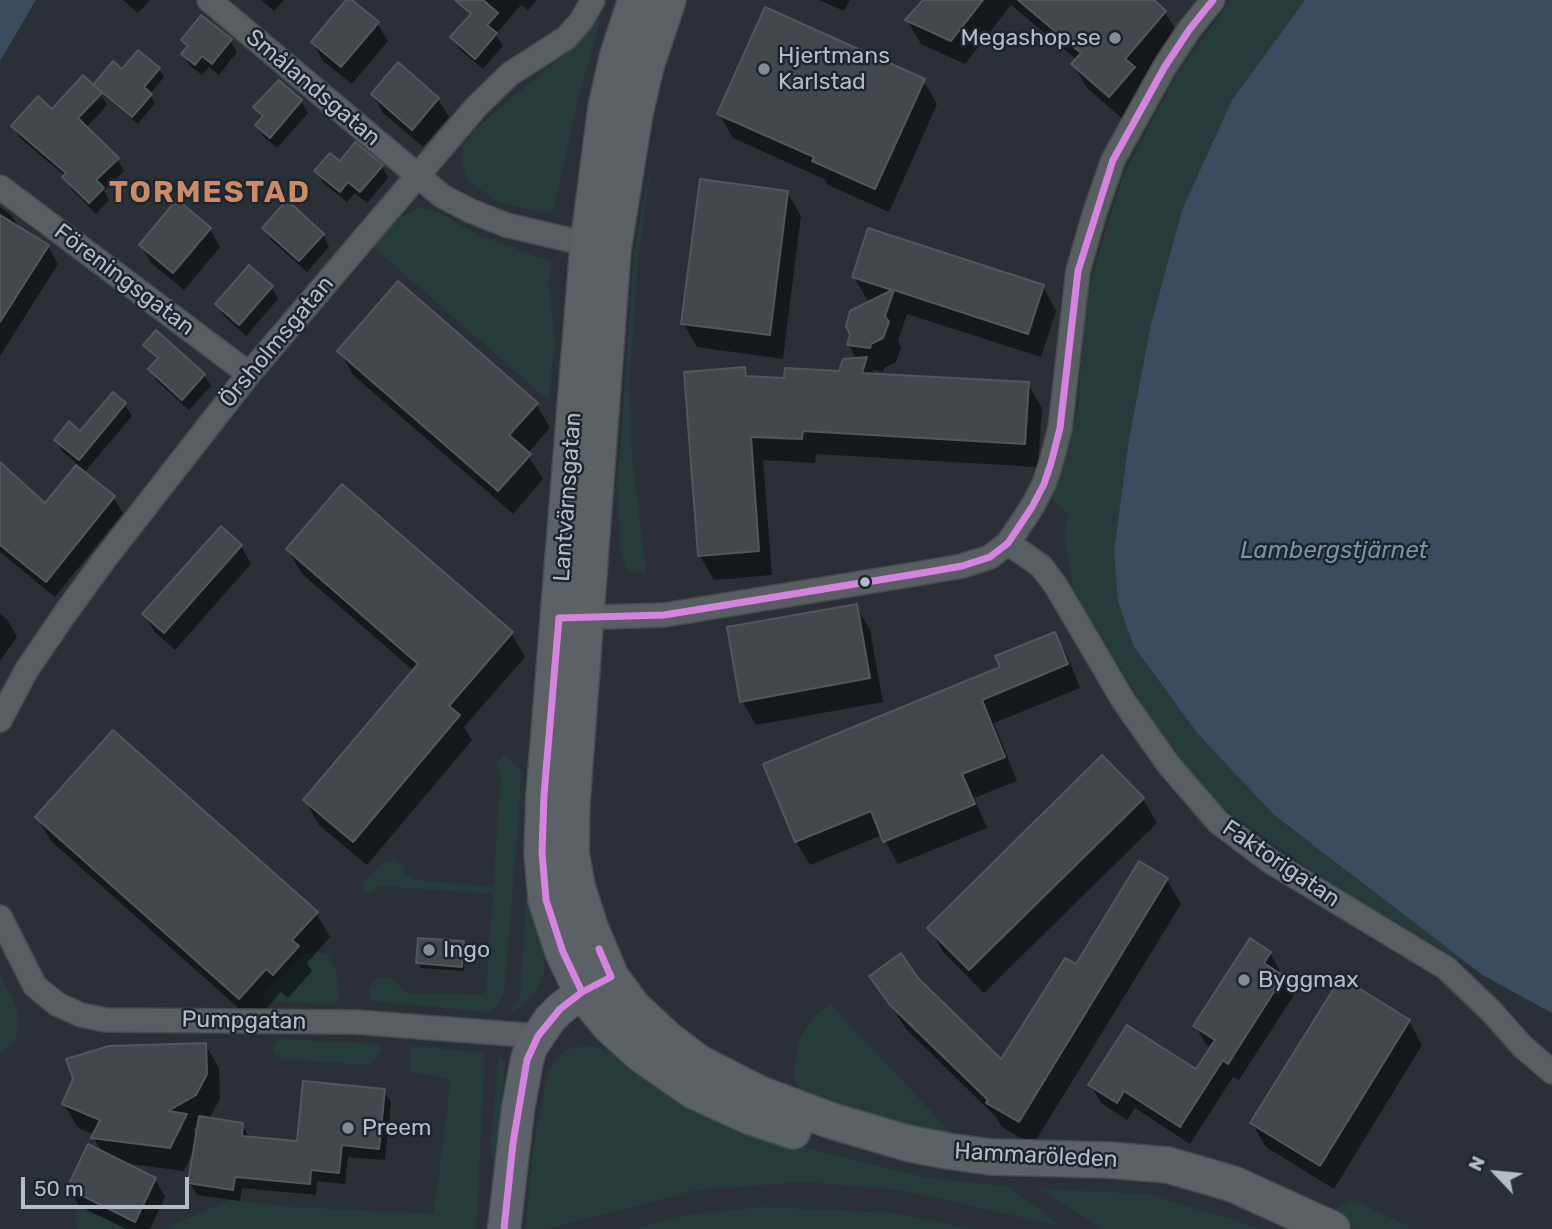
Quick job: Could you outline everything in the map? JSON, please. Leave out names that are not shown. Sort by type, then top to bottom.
[{"type":"main road","name":"Lantvärnsgatan","points":[[601,247],[606,107],[617,58],[636,0]]},
{"type":"main road","name":"Lantvärnsgatan","points":[[596,984],[563,952],[546,900],[542,852],[544,795],[572,618],[579,334],[646,66],[668,0]]},
{"type":"main road","name":"Hammaröleden","points":[[596,984],[609,1025],[642,1055],[694,1091],[784,1128],[823,1140],[948,1169],[1013,1176],[1166,1183],[1225,1199],[1294,1229]]},
{"type":"main road","name":"Hammaröleden","points":[[596,984],[641,1014],[667,1040],[699,1063],[760,1094],[822,1117],[907,1143],[947,1151],[991,1157],[1108,1160],[1168,1165],[1233,1184],[1332,1229]]},
{"type":"street","name":"Smålandsgatan","points":[[209,0],[442,196],[494,220],[601,247]]},
{"type":"street","name":"Örsholmsgatan","points":[[0,720],[26,671],[64,615],[249,374],[476,107],[510,74],[566,37],[581,21],[593,0]]},
{"type":"street","points":[[572,618],[664,615],[922,573],[962,566],[990,557],[1009,542],[1032,507],[1051,463],[1060,428],[1079,271],[1113,160],[1164,68],[1213,0]]},
{"type":"street","name":"Föreningsgatan","points":[[0,187],[249,374]]},
{"type":"street","name":"Faktorigatan","points":[[1009,542],[1041,566],[1056,586],[1123,700],[1168,764],[1218,822],[1271,862],[1446,968],[1491,1011],[1522,1046],[1552,1072]]},
{"type":"street","name":"Pumpgatan","points":[[0,917],[35,986],[57,1004],[81,1015],[106,1020],[355,1022],[538,1036]]},
{"type":"street","points":[[504,1229],[522,1081],[527,1060],[538,1036],[560,1009],[596,984]]},
{"type":"shaded area","points":[[1231,0],[1305,0],[1232,100],[1182,210],[1151,324],[1129,439],[1114,551],[1134,648],[1198,734],[1274,815],[1484,976],[1335,887],[1212,800],[1154,723],[1073,591],[1065,532],[1069,514],[1052,499],[1078,410],[1085,299],[1122,178],[1178,73]]},
{"type":"shaded area","points":[[602,15],[577,103],[553,212],[534,211],[497,201],[468,181],[461,161],[463,148],[475,129],[568,51]]},
{"type":"shaded area","points":[[652,159],[638,261],[629,391],[632,455],[646,574],[627,570],[620,547],[618,481],[634,252]]},
{"type":"shaded area","points":[[420,207],[440,213],[480,236],[552,262],[548,280],[555,343],[548,400],[373,247],[397,219]]},
{"type":"shaded area","points":[[504,754],[522,771],[504,994],[497,1006],[489,1012],[373,1001],[368,989],[377,978],[389,977],[407,993],[486,995],[493,894],[380,886],[372,893],[364,892],[362,884],[380,864],[393,860],[402,864],[406,875],[416,880],[493,887],[501,778],[497,765]]},
{"type":"shaded area","points":[[527,893],[542,941],[545,969],[537,990],[521,1007],[508,1014],[520,997]]},
{"type":"shaded area","points":[[315,951],[328,955],[337,972],[339,1000],[333,1005],[264,1000],[268,989],[304,955]]},
{"type":"shaded area","points":[[0,974],[16,1005],[19,1026],[14,1042],[0,1053]]},
{"type":"shaded area","points":[[830,1004],[962,1144],[803,1097],[794,1078],[798,1042],[813,1017]]},
{"type":"shaded area","points":[[279,1039],[379,1044],[381,1049],[369,1065],[280,1059],[273,1052],[274,1044]]},
{"type":"shaded area","points":[[411,1046],[485,1053],[476,1229],[163,1229],[230,1200],[292,1207],[434,1214],[451,1079],[410,1072]]},
{"type":"shaded area","points":[[586,1046],[613,1051],[753,1131],[807,1148],[928,1178],[1007,1186],[1063,1227],[901,1190],[803,1182],[696,1190],[548,1229],[526,1229],[532,1155],[548,1072],[564,1050]]},
{"type":"shaded area","points":[[499,1051],[505,1064],[497,1169],[490,1152]]},
{"type":"shaded area","points":[[1039,1189],[1148,1194],[1263,1229],[1103,1229]]},
{"type":"shaded area","points":[[1354,1200],[1414,1229],[1357,1229],[1335,1220],[1336,1208]]},
{"type":"shaded area","points":[[762,1207],[892,1213],[973,1229],[633,1229],[678,1216]]},
{"type":"shaded area","points":[[75,1208],[139,1229],[77,1229]]},
{"type":"water","points":[[0,0],[36,0],[0,61]]},
{"type":"water","name":"Lambergstjärnet","points":[[1305,0],[1552,0],[1552,1013],[1484,976],[1274,815],[1198,734],[1134,647],[1118,601],[1114,551],[1129,439],[1151,324],[1182,210],[1232,100]]},
{"type":"building","points":[[346,0],[352,0],[379,22],[341,67],[311,42]]},
{"type":"building","points":[[455,0],[483,0],[498,13],[487,25],[497,33],[475,59],[450,37],[471,14]]},
{"type":"building","points":[[923,0],[983,0],[951,41],[905,20]]},
{"type":"building","points":[[1018,0],[1154,0],[1166,11],[1125,59],[1135,67],[1109,97],[1071,64],[1081,53]]},
{"type":"building","points":[[765,7],[925,79],[875,189],[812,161],[814,157],[717,114]]},
{"type":"building","points":[[201,15],[232,39],[212,64],[202,56],[195,65],[181,54],[188,46],[181,40]]},
{"type":"building","points":[[138,50],[160,68],[144,87],[152,94],[132,117],[93,85],[113,61],[122,69]]},
{"type":"building","points":[[398,62],[439,98],[412,130],[371,94]]},
{"type":"building","points":[[83,75],[102,93],[78,118],[119,158],[96,180],[104,188],[89,203],[62,177],[66,173],[11,126],[38,96],[52,109]]},
{"type":"building","points":[[279,80],[302,100],[270,138],[255,125],[263,116],[253,107]]},
{"type":"building","points":[[355,142],[383,165],[360,192],[348,182],[340,192],[314,171],[330,153],[340,161]]},
{"type":"building","points":[[700,179],[788,191],[770,335],[681,324]]},
{"type":"building","points":[[177,199],[211,228],[173,273],[139,245]]},
{"type":"building","points":[[287,200],[324,234],[299,261],[262,228]]},
{"type":"building","points":[[0,215],[49,245],[0,322]]},
{"type":"building","points":[[868,228],[1044,285],[1028,334],[894,290],[885,316],[889,322],[883,338],[871,344],[870,348],[847,345],[850,335],[846,326],[850,311],[892,290],[852,277]]},
{"type":"building","points":[[249,265],[273,286],[239,325],[215,304]]},
{"type":"building","points":[[398,281],[538,403],[509,435],[531,454],[498,491],[337,351]]},
{"type":"building","points":[[156,330],[205,374],[182,400],[148,369],[158,358],[143,345]]},
{"type":"building","points":[[867,357],[862,373],[1029,382],[1025,444],[803,431],[802,439],[751,437],[759,551],[698,556],[684,372],[745,367],[746,376],[784,378],[785,368],[839,371],[843,359]]},
{"type":"building","points":[[113,392],[126,403],[79,460],[54,440],[69,421],[80,431]]},
{"type":"building","points":[[0,462],[45,503],[76,465],[115,496],[46,582],[0,545]]},
{"type":"building","points":[[342,484],[513,632],[449,706],[460,715],[353,842],[303,800],[418,664],[286,549]]},
{"type":"building","points":[[221,526],[242,545],[164,633],[142,614]]},
{"type":"building","points":[[857,604],[870,678],[740,702],[727,627]]},
{"type":"building","points":[[1055,632],[1068,664],[982,700],[1005,757],[962,774],[975,804],[883,842],[871,811],[795,842],[763,764],[1000,667],[995,656]]},
{"type":"building","points":[[113,730],[318,912],[292,940],[299,946],[273,975],[266,969],[239,999],[35,817]]},
{"type":"building","points":[[1102,755],[1144,798],[969,970],[927,928]]},
{"type":"building","points":[[1139,861],[1168,878],[1019,1122],[986,1103],[988,1100],[890,1005],[869,976],[901,953],[918,978],[1001,1059],[1065,958],[1076,964]]},
{"type":"building","points":[[418,938],[464,941],[462,967],[416,963]]},
{"type":"building","points":[[1250,938],[1271,952],[1264,963],[1284,976],[1228,1064],[1223,1060],[1180,1127],[1124,1091],[1117,1103],[1088,1085],[1127,1025],[1196,1069],[1215,1040],[1193,1026]]},
{"type":"building","points":[[1341,977],[1410,1020],[1320,1166],[1250,1123]]},
{"type":"building","points":[[206,1043],[207,1074],[196,1095],[168,1111],[187,1114],[170,1148],[91,1138],[100,1120],[62,1104],[73,1079],[66,1059],[109,1046]]},
{"type":"building","points":[[303,1081],[385,1089],[379,1149],[342,1145],[339,1173],[311,1170],[310,1184],[235,1177],[233,1190],[188,1183],[199,1116],[243,1123],[242,1136],[297,1141]]},
{"type":"building","points":[[88,1144],[156,1178],[135,1222],[67,1188]]},
{"type":"transit line","points":[[582,992],[563,952],[546,900],[542,852],[544,795],[559,618],[664,615],[922,573],[962,566],[990,557],[1008,543],[1032,507],[1051,463],[1060,428],[1078,271],[1113,160],[1164,68],[1213,0]]},
{"type":"transit line","points":[[504,1229],[513,1143],[527,1060],[538,1036],[560,1009],[582,992],[611,977],[599,949]]},
{"type":"place","name":"Megashop.se","points":[[1115,38]]},
{"type":"place","name":"Hjertmans Karlstad","points":[[764,69]]},
{"type":"place","name":"Ingo","points":[[429,950]]},
{"type":"place","name":"Byggmax","points":[[1244,980]]},
{"type":"place","name":"Preem","points":[[348,1128]]},
{"type":"district","name":"TORMESTAD","points":[[210,193]]}]
